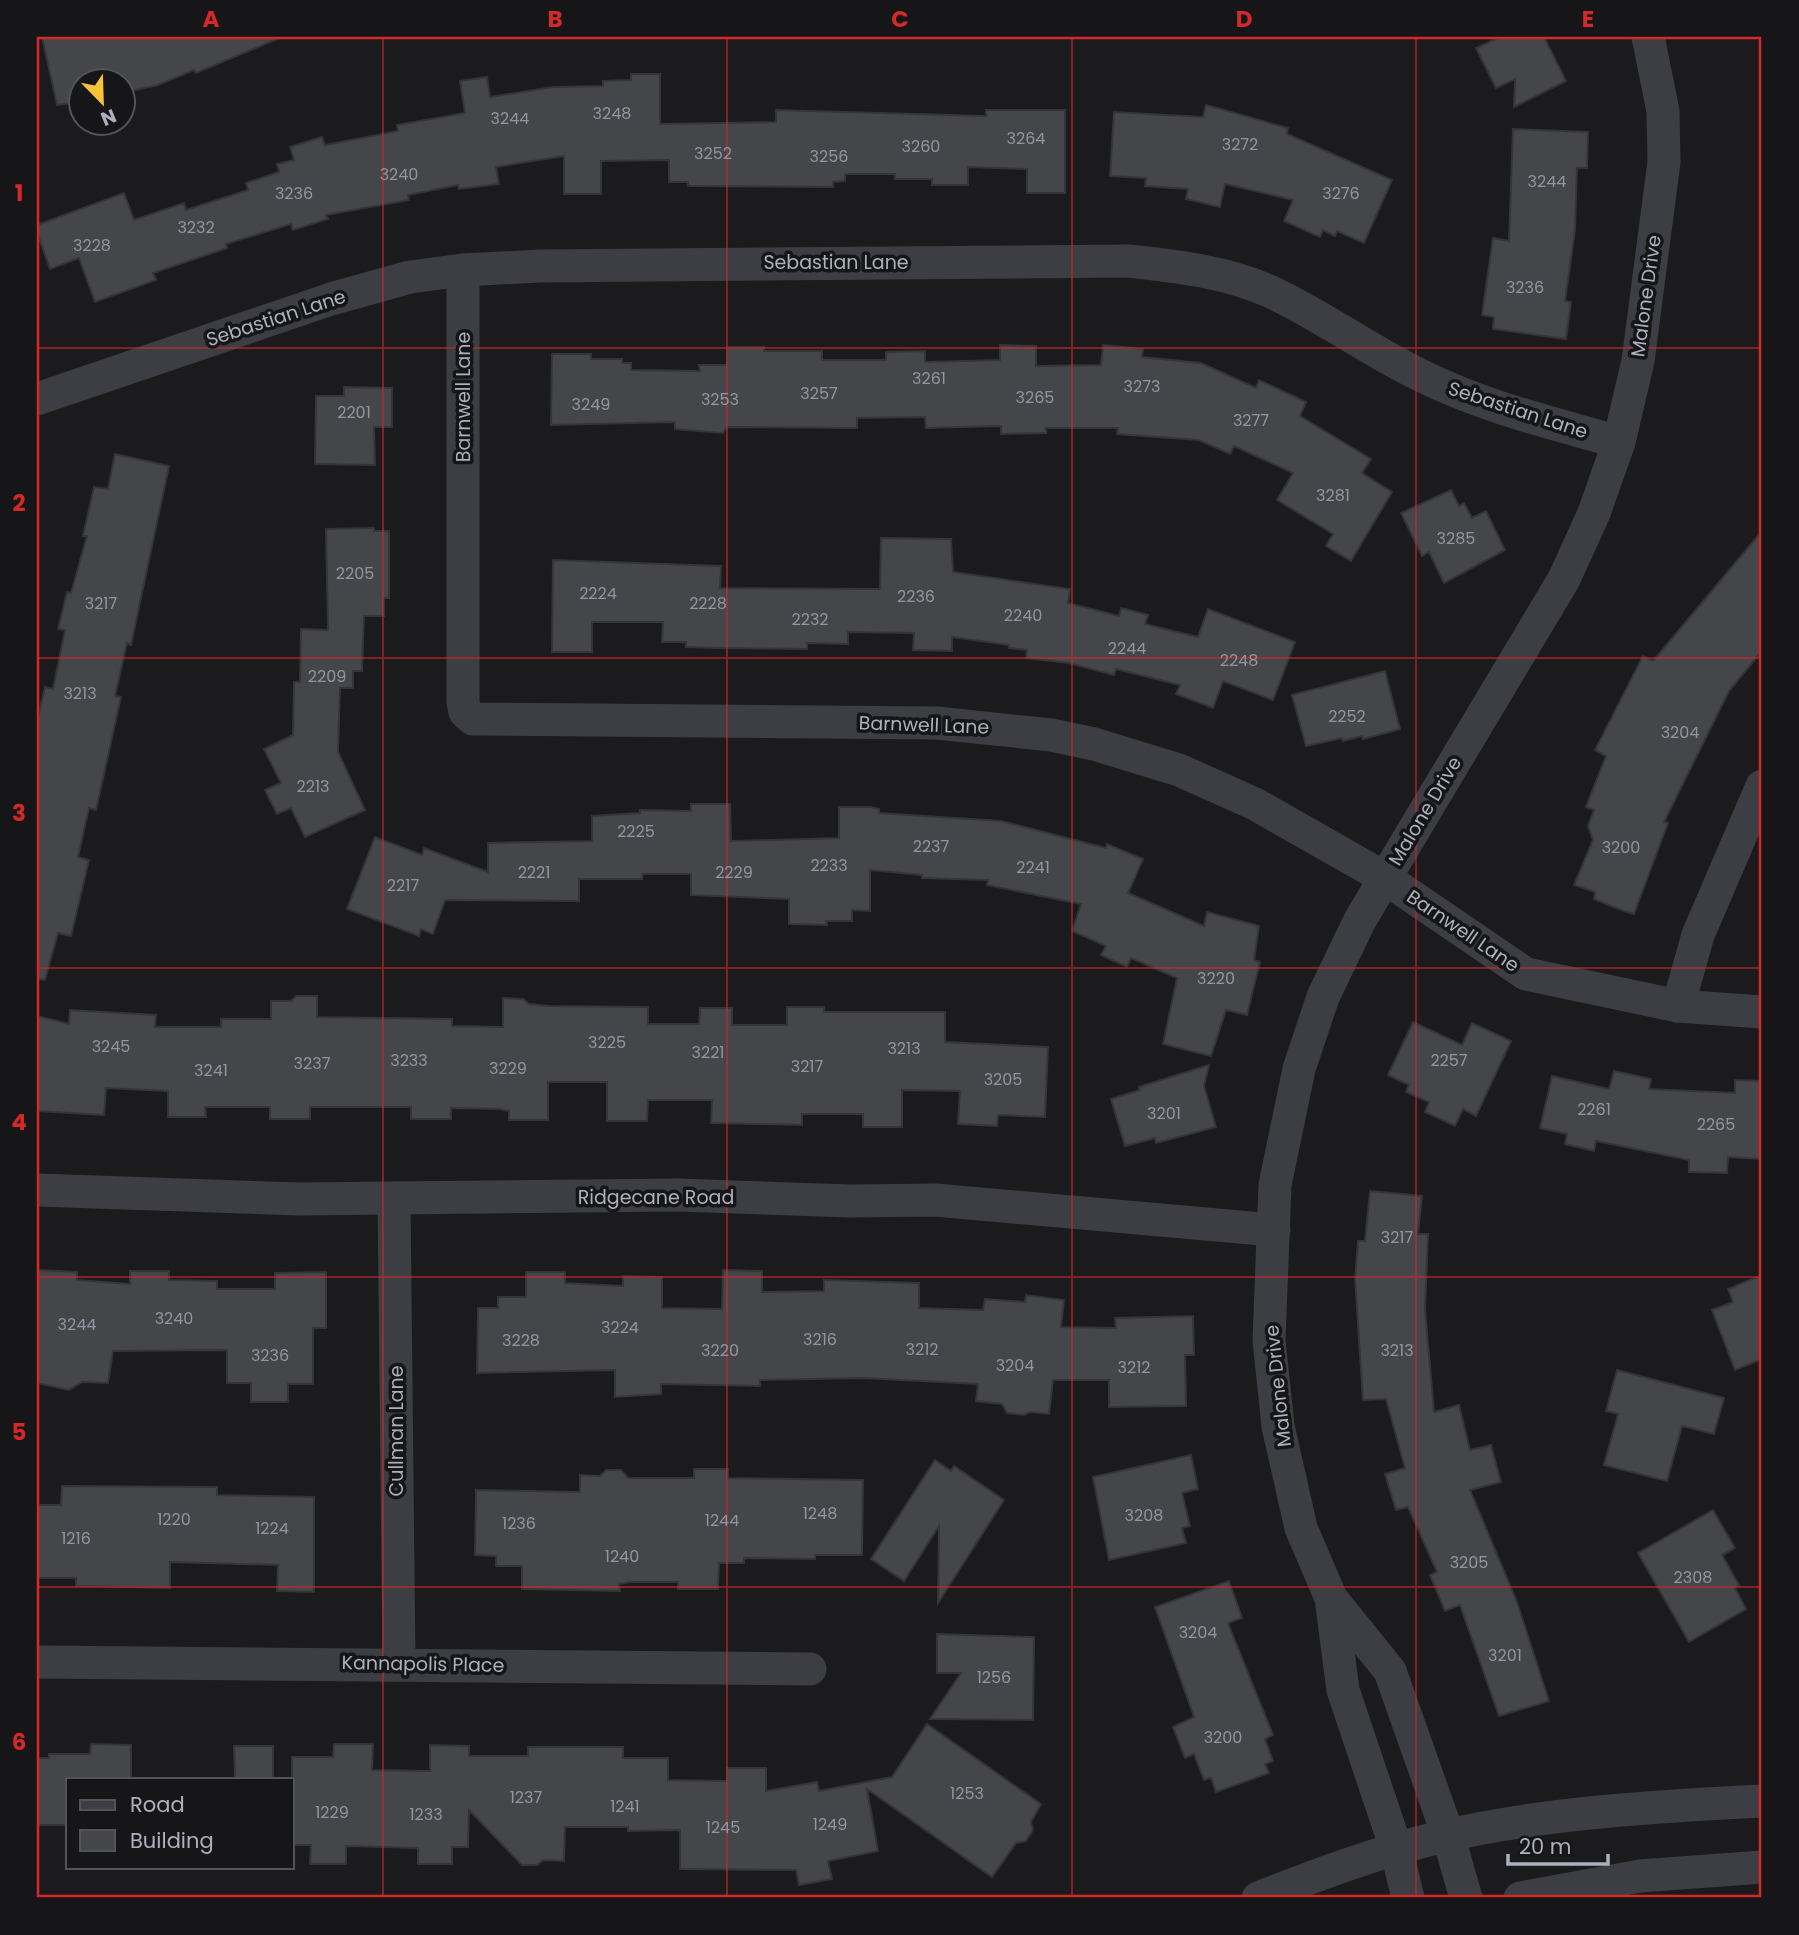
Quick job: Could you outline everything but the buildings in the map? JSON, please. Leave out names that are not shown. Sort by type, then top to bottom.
[{"type":"street","name":"Malone Drive","points":[[1466,1898],[1448,1835],[1390,1671],[1331,1598],[1301,1528],[1279,1426],[1269,1340],[1275,1185],[1299,1069],[1323,997],[1360,920],[1564,579],[1594,513],[1619,442],[1638,361],[1664,162],[1663,111],[1648,37]]},
{"type":"street","name":"Sebastian Lane","points":[[37,399],[331,299],[410,277],[463,270],[540,266],[1129,261],[1174,266],[1267,290],[1334,324],[1417,374],[1472,398],[1619,442]]},
{"type":"street","name":"Barnwell Lane","points":[[463,270],[463,702],[465,712],[473,719],[937,723],[1051,735],[1128,753],[1191,776],[1255,804],[1385,878],[1526,974],[1678,1006],[1762,1012]]},
{"type":"street","points":[[1678,1006],[1698,935],[1762,786]]},
{"type":"street","name":"Ridgecane Road","points":[[37,1190],[299,1199],[678,1195],[850,1201],[935,1200],[1274,1230]]},
{"type":"street","name":"Cullman Lane","points":[[394,1198],[399,1664]]},
{"type":"street","name":"Malone Drive","points":[[1331,1598],[1343,1690],[1396,1848],[1408,1898]]},
{"type":"street","name":"Kannapolis Place","points":[[37,1662],[810,1669]]},
{"type":"street","points":[[1258,1898],[1396,1848],[1448,1835],[1541,1820],[1762,1801]]},
{"type":"street","points":[[1520,1898],[1640,1876],[1762,1867]]}]
